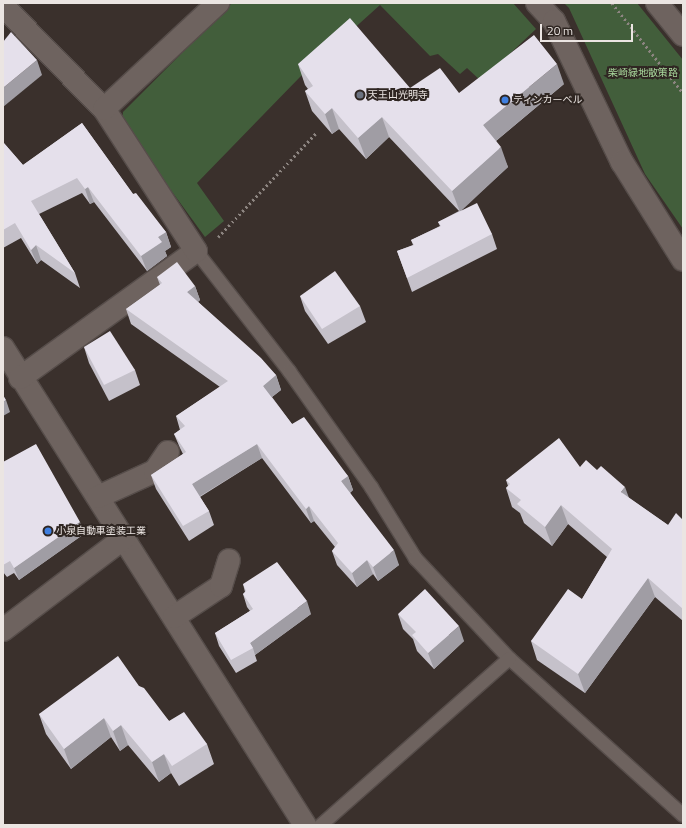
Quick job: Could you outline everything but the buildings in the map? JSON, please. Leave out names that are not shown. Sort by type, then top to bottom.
[{"type":"street","points":[[104,108],[218,3]]},
{"type":"street","points":[[538,3],[554,21],[622,162],[683,260]]},
{"type":"street","points":[[657,3],[683,35]]},
{"type":"street","points":[[3,6],[104,108],[196,251],[20,378]]},
{"type":"street","points":[[3,348],[20,378],[98,497],[305,825]]},
{"type":"street","points":[[98,497],[155,471],[168,452]]},
{"type":"street","points":[[3,630],[124,538]]},
{"type":"street","points":[[174,617],[221,586],[229,560]]},
{"type":"lane","points":[[196,251],[294,377],[371,487],[415,558],[509,658],[683,815]]},
{"type":"lane","points":[[320,825],[509,658]]},
{"type":"path","points":[[612,3],[683,93]]},
{"type":"path","points":[[196,251],[220,236],[317,132]]},
{"type":"green space","points":[[232,3],[513,3],[536,29],[481,81],[467,68],[460,74],[438,54],[430,56],[380,5],[300,77],[197,183],[224,221],[205,237],[122,123],[123,112]]},
{"type":"green space","name":"柴崎緑地散策路","points":[[564,3],[637,3],[683,60],[683,229],[645,174],[569,8]]},
{"type":"place","name":"天王山光明寺","points":[[360,95]]},
{"type":"place","name":"ティンカーベル","points":[[505,100]]},
{"type":"place","name":"小泉自動車塗装工業","points":[[48,531]]}]
